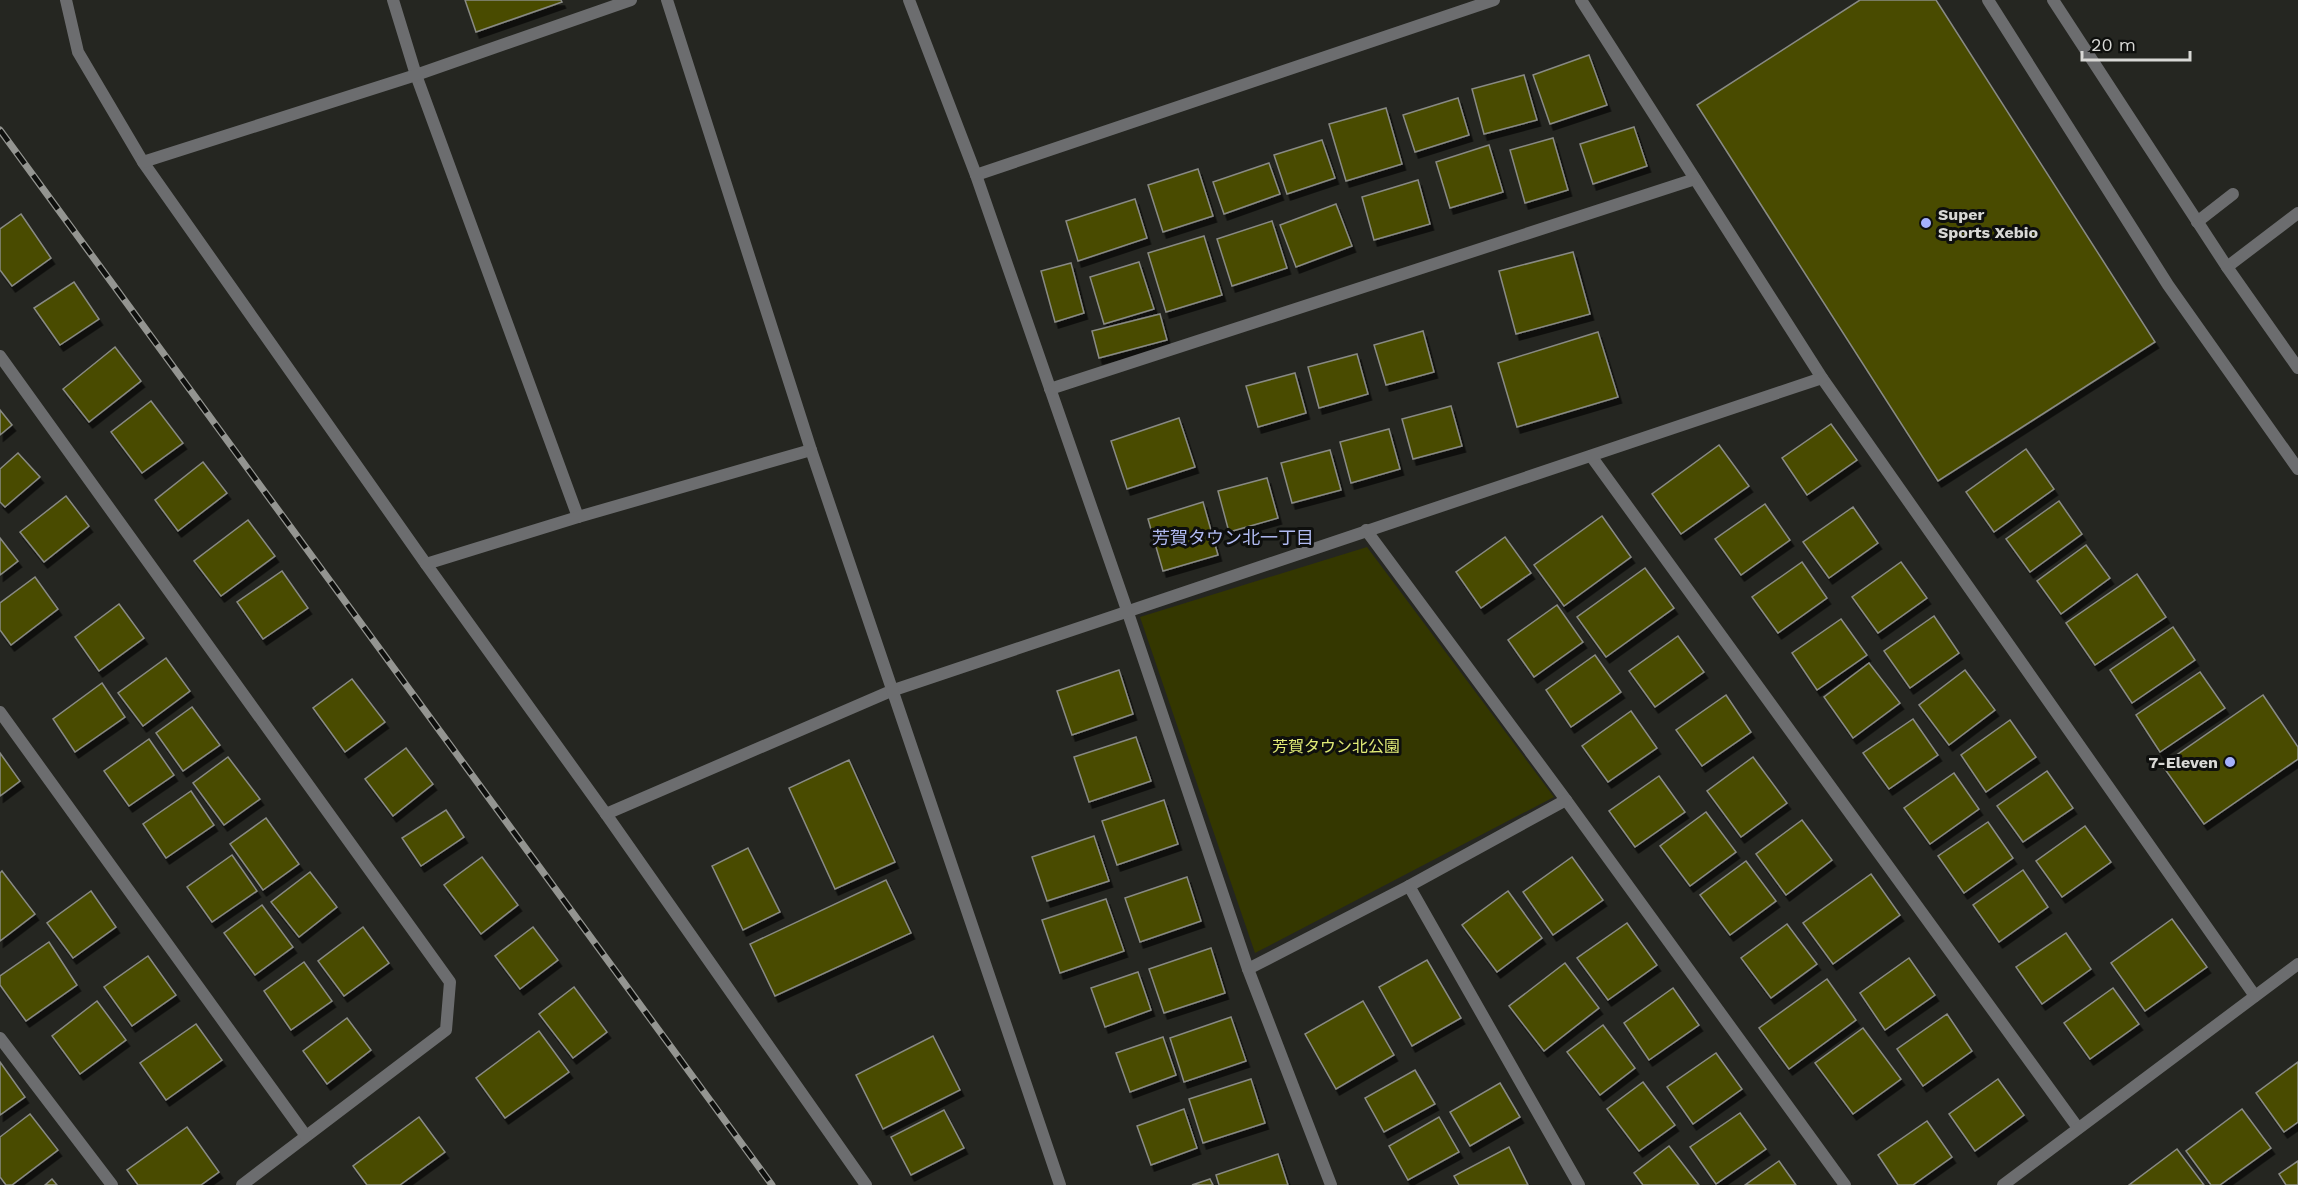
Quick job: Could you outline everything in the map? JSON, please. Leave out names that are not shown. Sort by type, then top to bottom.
[{"type":"street","points":[[66,0],[78,52],[143,162],[866,1185]]},
{"type":"street","points":[[393,0],[416,75],[578,517]]},
{"type":"street","points":[[143,162],[416,75],[631,0]]},
{"type":"street","points":[[667,0],[811,450],[1060,1185]]},
{"type":"street","points":[[909,0],[976,175],[1127,610],[1248,969],[1331,1185]]},
{"type":"street","points":[[976,175],[1494,0]]},
{"type":"street","points":[[1581,0],[1822,378],[2255,996]]},
{"type":"street","points":[[1988,0],[2168,285],[2298,469]]},
{"type":"street","points":[[2053,0],[2197,222],[2298,368]]},
{"type":"street","points":[[1050,389],[1695,179]]},
{"type":"street","points":[[2197,222],[2233,194]]},
{"type":"street","points":[[2227,267],[2298,213]]},
{"type":"street","points":[[0,356],[450,982],[446,1030],[242,1185]]},
{"type":"street","points":[[606,814],[891,691],[1822,378]]},
{"type":"street","points":[[426,564],[578,517],[811,450]]},
{"type":"street","points":[[1591,456],[2078,1128]]},
{"type":"street","points":[[1366,530],[1566,800],[1845,1185]]},
{"type":"street","points":[[0,712],[306,1136]]},
{"type":"street","points":[[1248,969],[1409,886],[1566,800]]},
{"type":"street","points":[[1409,886],[1579,1185]]},
{"type":"street","points":[[2003,1185],[2298,964]]},
{"type":"street","points":[[0,1038],[112,1185]]},
{"type":"green space","name":"芳賀タウン北公園","points":[[1367,547],[1554,797],[1255,953],[1140,617]]},
{"type":"building","points":[[465,0],[561,0],[562,2],[476,32]]},
{"type":"building","name":"Super Sports Xebio","points":[[1860,0],[1936,0],[2155,342],[1938,481],[1697,105]]},
{"type":"building","points":[[1589,55],[1607,105],[1550,124],[1533,75]]},
{"type":"building","points":[[1524,75],[1537,120],[1484,134],[1472,89]]},
{"type":"building","points":[[1458,98],[1469,135],[1415,152],[1403,115]]},
{"type":"building","points":[[1386,108],[1402,164],[1346,181],[1329,124]]},
{"type":"building","points":[[1634,127],[1647,166],[1593,184],[1580,144]]},
{"type":"building","points":[[1553,138],[1568,190],[1525,203],[1510,150]]},
{"type":"building","points":[[1322,140],[1335,178],[1287,194],[1274,155]]},
{"type":"building","points":[[1489,145],[1503,192],[1450,208],[1436,162]]},
{"type":"building","points":[[1269,163],[1280,194],[1224,214],[1213,182]]},
{"type":"building","points":[[1198,169],[1213,216],[1163,232],[1148,185]]},
{"type":"building","points":[[1418,180],[1430,224],[1374,240],[1362,197]]},
{"type":"building","points":[[1135,199],[1147,238],[1078,261],[1066,221]]},
{"type":"building","points":[[1336,204],[1352,246],[1296,267],[1280,225]]},
{"type":"building","points":[[21,214],[51,258],[12,286],[0,270],[0,229]]},
{"type":"building","points":[[1272,221],[1287,268],[1232,286],[1217,239]]},
{"type":"building","points":[[1204,236],[1222,295],[1166,312],[1148,253]]},
{"type":"building","points":[[1573,252],[1590,314],[1516,334],[1499,271]]},
{"type":"building","points":[[1139,262],[1154,309],[1104,324],[1090,277]]},
{"type":"building","points":[[1071,263],[1084,313],[1055,322],[1041,271]]},
{"type":"building","points":[[74,282],[99,319],[60,345],[34,308]]},
{"type":"building","points":[[1160,314],[1167,340],[1099,358],[1092,331]]},
{"type":"building","points":[[1423,331],[1434,372],[1386,385],[1374,345]]},
{"type":"building","points":[[1598,332],[1618,397],[1517,427],[1498,363]]},
{"type":"building","points":[[115,347],[141,381],[89,422],[63,389]]},
{"type":"building","points":[[1357,354],[1368,394],[1319,408],[1308,367]]},
{"type":"building","points":[[1295,373],[1306,413],[1258,427],[1246,386]]},
{"type":"building","points":[[151,401],[183,443],[142,473],[111,432]]},
{"type":"building","points":[[1451,406],[1462,446],[1413,459],[1402,419]]},
{"type":"building","points":[[0,410],[12,425],[0,435]]},
{"type":"building","points":[[1179,418],[1195,467],[1127,489],[1111,441]]},
{"type":"building","points":[[1831,424],[1857,460],[1807,495],[1782,458]]},
{"type":"building","points":[[1389,429],[1400,469],[1351,483],[1340,442]]},
{"type":"building","points":[[1719,445],[1749,486],[1681,534],[1652,494]]},
{"type":"building","points":[[2026,449],[2054,489],[1994,532],[1966,492]]},
{"type":"building","points":[[1330,450],[1341,490],[1292,503],[1281,463]]},
{"type":"building","points":[[18,453],[40,477],[5,507],[0,502],[0,469]]},
{"type":"building","points":[[203,462],[227,493],[178,531],[155,500]]},
{"type":"building","points":[[1267,478],[1278,518],[1229,532],[1218,491]]},
{"type":"building","points":[[66,496],[89,526],[44,562],[20,532]]},
{"type":"building","points":[[2059,501],[2082,534],[2030,572],[2006,539]]},
{"type":"building","points":[[1203,502],[1218,555],[1163,571],[1148,519]]},
{"type":"building","points":[[1765,504],[1790,540],[1741,575],[1715,539]]},
{"type":"building","points":[[1853,507],[1878,543],[1829,578],[1803,542]]},
{"type":"building","points":[[1602,516],[1631,557],[1564,606],[1534,565]]},
{"type":"building","points":[[248,520],[275,556],[221,596],[194,561]]},
{"type":"building","points":[[1505,537],[1531,573],[1481,608],[1456,572]]},
{"type":"building","points":[[0,538],[18,561],[0,575]]},
{"type":"building","points":[[2086,545],[2110,578],[2061,614],[2037,581]]},
{"type":"building","points":[[1802,562],[1827,598],[1778,633],[1752,597]]},
{"type":"building","points":[[1901,562],[1927,598],[1878,633],[1852,597]]},
{"type":"building","points":[[1645,568],[1674,608],[1606,657],[1577,617]]},
{"type":"building","points":[[282,571],[308,608],[263,639],[237,602]]},
{"type":"building","points":[[2137,574],[2166,617],[2095,665],[2066,623]]},
{"type":"building","points":[[35,577],[58,609],[11,645],[0,630],[0,603]]},
{"type":"building","points":[[119,604],[144,638],[99,671],[75,637]]},
{"type":"building","points":[[1557,605],[1583,642],[1534,677],[1508,640]]},
{"type":"building","points":[[1934,616],[1959,653],[1910,688],[1884,651]]},
{"type":"building","points":[[1841,619],[1867,655],[1817,690],[1792,653]]},
{"type":"building","points":[[2173,627],[2195,660],[2132,703],[2110,670]]},
{"type":"building","points":[[1678,636],[1704,672],[1655,707],[1629,671]]},
{"type":"building","points":[[1595,655],[1621,692],[1571,727],[1546,690]]},
{"type":"building","points":[[166,658],[190,691],[143,726],[118,693]]},
{"type":"building","points":[[1869,663],[1900,703],[1853,738],[1824,697]]},
{"type":"building","points":[[1119,670],[1133,714],[1072,735],[1057,691]]},
{"type":"building","points":[[1965,670],[1995,710],[1949,745],[1919,705]]},
{"type":"building","points":[[2200,672],[2225,708],[2160,752],[2136,715]]},
{"type":"building","points":[[352,679],[385,722],[345,752],[313,708]]},
{"type":"building","points":[[102,683],[125,717],[75,752],[53,719]]},
{"type":"building","points":[[1726,695],[1751,732],[1702,766],[1676,730]]},
{"type":"building","name":"7-Eleven","points":[[2263,695],[2298,747],[2298,759],[2204,824],[2162,765]]},
{"type":"building","points":[[192,707],[220,745],[183,771],[156,733]]},
{"type":"building","points":[[1631,711],[1657,748],[1608,782],[1582,746]]},
{"type":"building","points":[[1913,719],[1938,755],[1889,789],[1863,753]]},
{"type":"building","points":[[2010,720],[2036,757],[1986,792],[1961,755]]},
{"type":"building","points":[[1136,737],[1151,781],[1089,802],[1074,757]]},
{"type":"building","points":[[149,739],[174,775],[129,806],[104,771]]},
{"type":"building","points":[[406,748],[433,784],[393,816],[365,779]]},
{"type":"building","points":[[0,753],[20,781],[0,796]]},
{"type":"building","points":[[228,757],[260,799],[224,825],[193,783]]},
{"type":"building","points":[[1753,757],[1787,803],[1741,837],[1707,791]]},
{"type":"building","points":[[849,760],[895,862],[835,889],[789,788]]},
{"type":"building","points":[[2047,771],[2073,808],[2023,842],[1997,806]]},
{"type":"building","points":[[1954,773],[1979,809],[1930,844],[1904,808]]},
{"type":"building","points":[[1659,776],[1685,812],[1635,847],[1609,811]]},
{"type":"building","points":[[191,791],[214,825],[166,858],[143,824]]},
{"type":"building","points":[[1164,800],[1178,844],[1117,865],[1102,821]]},
{"type":"building","points":[[446,810],[464,837],[421,866],[402,838]]},
{"type":"building","points":[[1706,812],[1736,852],[1690,886],[1660,846]]},
{"type":"building","points":[[266,818],[299,864],[263,890],[230,844]]},
{"type":"building","points":[[1802,820],[1832,860],[1786,895],[1756,854]]},
{"type":"building","points":[[1988,822],[2013,858],[1964,893],[1938,856]]},
{"type":"building","points":[[2085,826],[2111,862],[2062,897],[2036,861]]},
{"type":"building","points":[[1094,836],[1109,881],[1047,901],[1032,857]]},
{"type":"building","points":[[748,848],[780,912],[743,930],[712,866]]},
{"type":"building","points":[[232,855],[257,891],[212,922],[187,887]]},
{"type":"building","points":[[482,857],[518,905],[481,934],[444,885]]},
{"type":"building","points":[[1572,857],[1603,900],[1553,935],[1523,892]]},
{"type":"building","points":[[1746,861],[1776,901],[1730,935],[1700,895]]},
{"type":"building","points":[[2023,870],[2048,907],[1999,942],[1973,905]]},
{"type":"building","points":[[2,871],[35,914],[0,941],[0,873]]},
{"type":"building","points":[[310,872],[337,907],[299,937],[271,902]]},
{"type":"building","points":[[1871,874],[1900,915],[1833,964],[1803,923]]},
{"type":"building","points":[[1187,877],[1201,921],[1140,942],[1125,898]]},
{"type":"building","points":[[886,880],[911,933],[775,996],[750,944]]},
{"type":"building","points":[[91,891],[116,927],[73,958],[47,923]]},
{"type":"building","points":[[1508,891],[1542,938],[1497,972],[1462,925]]},
{"type":"building","points":[[1106,899],[1124,951],[1060,973],[1042,920]]},
{"type":"building","points":[[262,905],[293,947],[255,975],[224,933]]},
{"type":"building","points":[[2172,919],[2207,967],[2145,1011],[2111,963]]},
{"type":"building","points":[[1627,923],[1657,965],[1608,1000],[1577,958]]},
{"type":"building","points":[[1787,924],[1817,964],[1771,998],[1741,958]]},
{"type":"building","points":[[363,927],[389,963],[344,996],[318,961]]},
{"type":"building","points":[[533,927],[558,960],[520,989],[495,956]]},
{"type":"building","points":[[2066,933],[2091,969],[2042,1004],[2016,967]]},
{"type":"building","points":[[49,942],[77,985],[26,1021],[0,985],[0,976]]},
{"type":"building","points":[[1211,948],[1225,993],[1164,1013],[1149,969]]},
{"type":"building","points":[[148,956],[176,995],[132,1026],[104,987]]},
{"type":"building","points":[[1909,958],[1935,995],[1885,1030],[1860,993]]},
{"type":"building","points":[[1427,960],[1461,1018],[1412,1046],[1379,987]]},
{"type":"building","points":[[304,962],[332,1001],[291,1030],[264,991]]},
{"type":"building","points":[[1565,963],[1599,1008],[1544,1051],[1509,1006]]},
{"type":"building","points":[[1138,972],[1151,1010],[1105,1027],[1091,988]]},
{"type":"building","points":[[1827,979],[1856,1020],[1789,1069],[1759,1028]]},
{"type":"building","points":[[574,987],[607,1032],[573,1058],[539,1014]]},
{"type":"building","points":[[1673,988],[1699,1025],[1649,1060],[1624,1023]]},
{"type":"building","points":[[2113,988],[2139,1024],[2090,1059],[2064,1023]]},
{"type":"building","points":[[97,1001],[126,1040],[80,1074],[52,1036]]},
{"type":"building","points":[[1363,1001],[1394,1055],[1336,1089],[1305,1034]]},
{"type":"building","points":[[1947,1014],[1972,1051],[1923,1086],[1897,1049]]},
{"type":"building","points":[[1231,1017],[1246,1061],[1184,1082],[1170,1038]]},
{"type":"building","points":[[347,1018],[371,1050],[327,1084],[303,1051]]},
{"type":"building","points":[[196,1024],[222,1060],[166,1100],[140,1063]]},
{"type":"building","points":[[1603,1025],[1635,1068],[1600,1095],[1567,1052]]},
{"type":"building","points":[[1863,1028],[1901,1079],[1853,1114],[1815,1063]]},
{"type":"building","points":[[539,1031],[569,1072],[505,1118],[476,1078]]},
{"type":"building","points":[[933,1036],[960,1090],[883,1129],[856,1075]]},
{"type":"building","points":[[1163,1037],[1176,1075],[1130,1092],[1116,1053]]},
{"type":"building","points":[[1716,1053],[1742,1089],[1693,1124],[1667,1087]]},
{"type":"building","points":[[0,1062],[25,1097],[0,1115]]},
{"type":"building","points":[[2298,1062],[2298,1122],[2284,1132],[2256,1093]]},
{"type":"building","points":[[1415,1070],[1435,1104],[1384,1132],[1365,1098]]},
{"type":"building","points":[[1251,1079],[1265,1123],[1203,1143],[1189,1099]]},
{"type":"building","points":[[1998,1079],[2024,1115],[1975,1151],[1949,1114]]},
{"type":"building","points":[[1643,1082],[1675,1125],[1639,1151],[1607,1109]]},
{"type":"building","points":[[1500,1083],[1520,1117],[1470,1146],[1450,1112]]},
{"type":"building","points":[[1184,1109],[1197,1148],[1151,1165],[1137,1126]]},
{"type":"building","points":[[2242,1109],[2271,1148],[2220,1185],[2211,1185],[2186,1151]]},
{"type":"building","points":[[944,1110],[964,1148],[911,1175],[891,1137]]},
{"type":"building","points":[[1740,1113],[1766,1149],[1716,1184],[1690,1147]]},
{"type":"building","points":[[30,1114],[58,1150],[12,1185],[6,1185],[0,1177],[0,1137]]},
{"type":"building","points":[[419,1117],[445,1152],[400,1185],[367,1185],[353,1166]]},
{"type":"building","points":[[1439,1117],[1459,1152],[1408,1180],[1389,1146]]},
{"type":"building","points":[[1927,1121],[1952,1157],[1913,1185],[1898,1185],[1878,1155]]},
{"type":"building","points":[[187,1127],[219,1172],[201,1185],[138,1185],[127,1170]]},
{"type":"building","points":[[1669,1146],[1699,1185],[1643,1185],[1634,1173]]},
{"type":"building","points":[[1509,1147],[1528,1185],[1459,1185],[1454,1176]]},
{"type":"building","points":[[2177,1149],[2204,1185],[2129,1185]]},
{"type":"building","points":[[1278,1154],[1288,1185],[1219,1185],[1216,1175]]},
{"type":"building","points":[[1779,1161],[1796,1185],[1745,1185]]},
{"type":"building","points":[[2298,1161],[2298,1185],[2286,1185],[2279,1174]]},
{"type":"building","points":[[52,1179],[57,1185],[45,1185]]},
{"type":"building","points":[[1210,1179],[1213,1185],[1192,1185]]},
{"type":"railway","points":[[0,130],[772,1185]]},
{"type":"place","name":"Super Sports Xebio","points":[[1926,223]]},
{"type":"place","name":"7-Eleven","points":[[2230,762]]},
{"type":"district","name":"芳賀タウン北一丁目","points":[[1233,538]]}]
